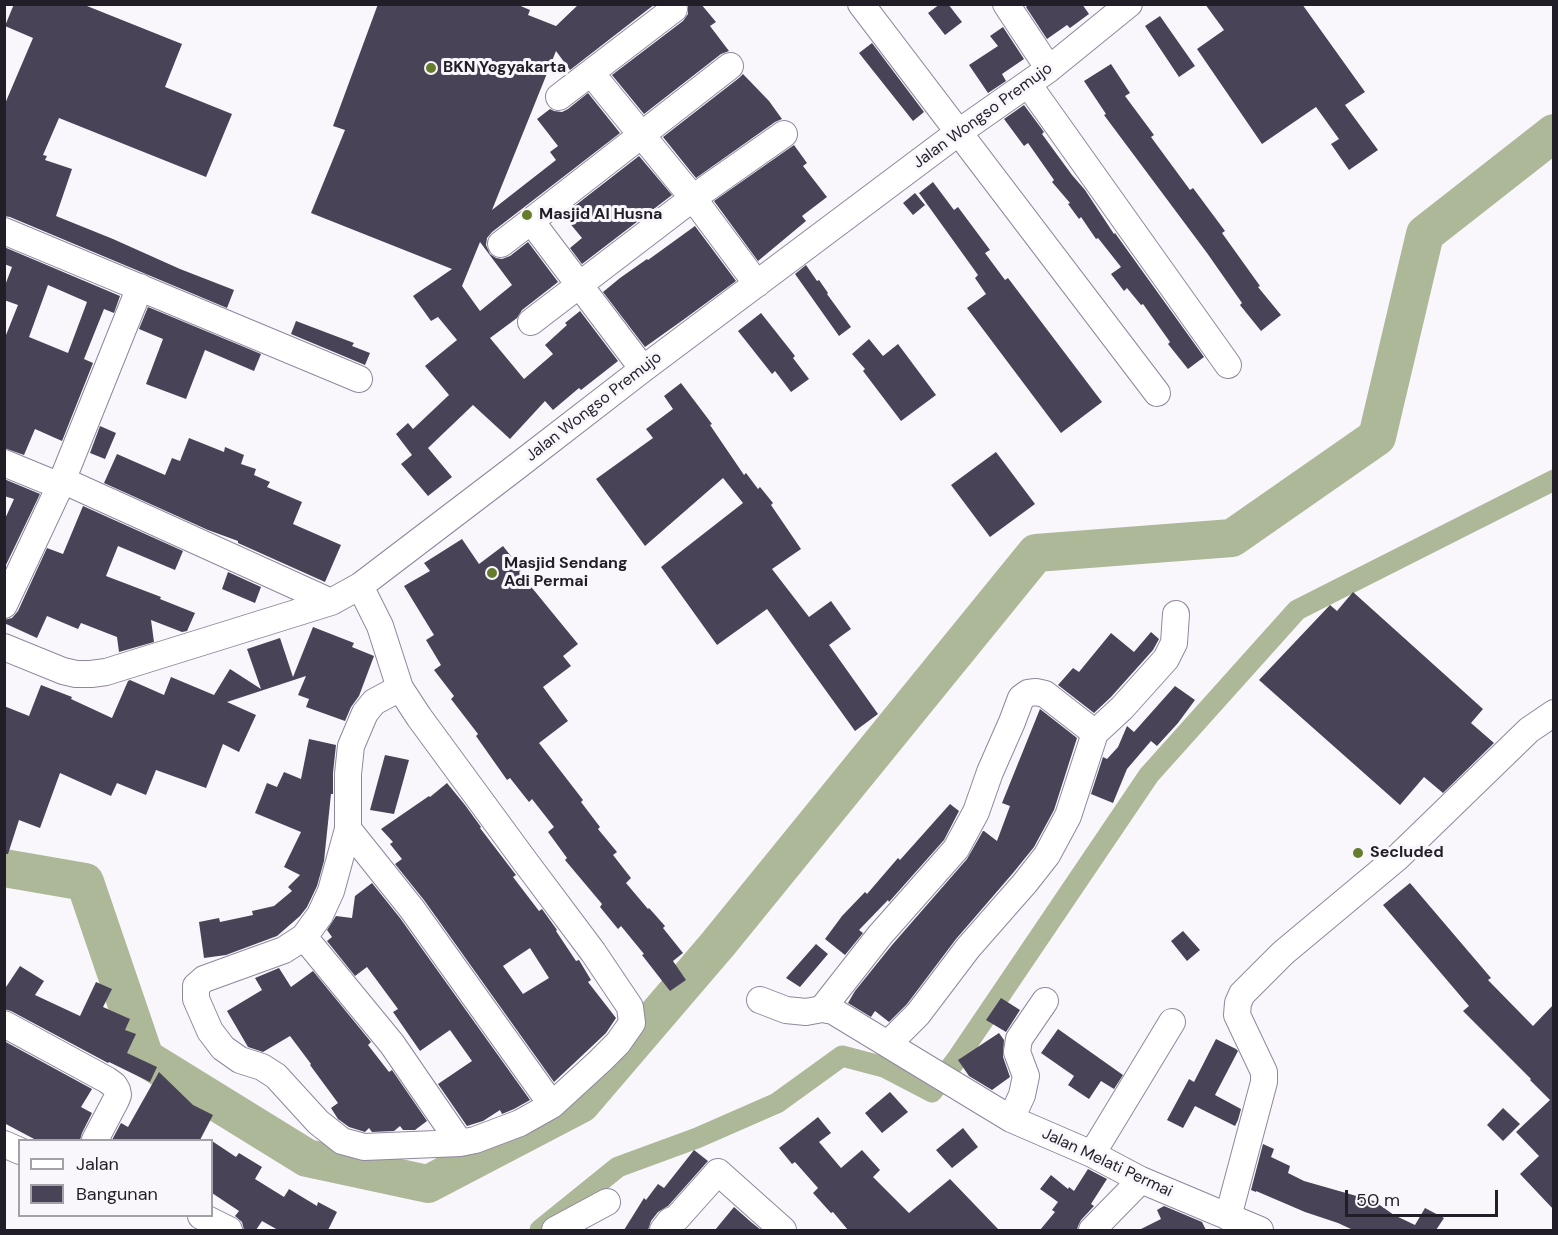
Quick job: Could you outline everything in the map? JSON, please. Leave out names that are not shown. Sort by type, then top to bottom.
[{"type":"street","points":[[861,4],[1157,393]]},
{"type":"street","points":[[1006,4],[1050,69]]},
{"type":"street","name":"Jalan Wongso Premujo","points":[[4,647],[63,671],[76,674],[106,672],[331,602],[360,586],[643,369],[959,132],[1050,69],[1118,8]]},
{"type":"street","points":[[559,97],[591,73],[660,11]]},
{"type":"street","points":[[501,244],[730,66]]},
{"type":"street","points":[[591,73],[693,198],[757,284]]},
{"type":"street","points":[[1028,84],[1228,365]]},
{"type":"street","points":[[531,322],[693,198],[784,134]]},
{"type":"street","points":[[531,221],[643,369]]},
{"type":"street","points":[[4,231],[358,380]]},
{"type":"street","points":[[4,604],[61,483],[140,287]]},
{"type":"street","points":[[4,463],[61,483],[331,602]]},
{"type":"street","points":[[360,586],[380,626],[400,688],[418,717],[593,952],[630,1007],[632,1023],[618,1043],[552,1105],[520,1123],[475,1140],[460,1143],[364,1147],[342,1141],[318,1122],[276,1076],[262,1067],[240,1060],[223,1048],[210,1031],[196,999],[196,986],[204,978],[284,950],[304,937],[320,915],[331,891],[348,829],[348,774],[351,746],[365,713],[375,702],[400,688]]},
{"type":"street","points":[[760,1000],[786,1010],[833,1011],[888,1044],[918,1014],[968,948],[1047,855],[1068,816],[1095,733],[1122,708],[1166,659],[1174,643],[1176,614]]},
{"type":"street","points":[[822,1009],[880,935],[956,849],[976,812],[1021,698],[1028,693],[1045,694],[1095,733]]},
{"type":"street","points":[[1228,1217],[1264,1082],[1264,1072],[1237,1014],[1242,994],[1283,953],[1398,857],[1529,730],[1554,713]]},
{"type":"street","points":[[348,829],[412,909],[552,1105]]},
{"type":"street","points":[[304,937],[392,1044],[460,1143]]},
{"type":"street","points":[[1011,1119],[1026,1076],[1017,1053],[1019,1040],[1045,1001]]},
{"type":"street","points":[[1092,1154],[1172,1022]]},
{"type":"street","points":[[4,1024],[114,1085],[117,1090],[116,1100],[96,1139]]},
{"type":"street","name":"Jalan Melati Permai","points":[[888,1044],[1011,1119],[1092,1154],[1141,1180],[1260,1230]]},
{"type":"street","points":[[4,1144],[18,1150]]},
{"type":"street","points":[[663,1230],[670,1221],[677,1218],[718,1172],[783,1230]]},
{"type":"street","points":[[1092,1230],[1141,1180]]},
{"type":"street","points":[[555,1230],[607,1202]]},
{"type":"street","points":[[205,1217],[229,1230]]},
{"type":"building","points":[[14,4],[82,4],[182,44],[165,87],[232,114],[206,177],[59,118],[43,155],[47,156],[45,160],[72,169],[56,216],[234,290],[227,308],[4,216],[4,106],[33,38],[5,26]]},
{"type":"building","points":[[378,4],[516,4],[530,10],[528,15],[556,26],[579,4],[655,4],[570,70],[556,51],[492,210],[556,160],[550,152],[558,146],[537,119],[550,109],[562,112],[588,93],[620,133],[492,232],[487,238],[486,245],[490,254],[502,259],[510,256],[528,242],[558,282],[490,338],[524,379],[553,354],[545,345],[567,325],[565,323],[580,311],[618,361],[581,390],[579,388],[553,410],[545,401],[510,439],[473,405],[428,448],[452,477],[428,496],[401,464],[412,455],[396,434],[408,423],[413,429],[449,395],[425,366],[457,340],[438,317],[431,321],[413,296],[452,269],[311,213],[345,130],[333,126]],"holes":[[[480,242],[512,285],[480,311],[462,286]]]},
{"type":"building","points":[[688,4],[701,4],[716,22],[710,26],[729,51],[721,54],[644,114],[612,75],[683,21],[688,14]]},
{"type":"building","points":[[940,4],[948,4],[962,22],[945,35],[928,13]]},
{"type":"building","points":[[1029,4],[1082,4],[1089,14],[1070,28],[1067,25],[1047,39],[1026,7]]},
{"type":"building","points":[[1205,4],[1302,4],[1365,92],[1345,105],[1378,150],[1349,170],[1331,144],[1339,139],[1316,107],[1262,144],[1197,49],[1224,30]]},
{"type":"building","points":[[1160,16],[1195,66],[1179,77],[1145,26]]},
{"type":"building","points":[[1003,27],[1024,59],[1002,74],[1006,81],[988,93],[969,65],[998,46],[990,36]]},
{"type":"building","points":[[872,43],[924,112],[913,121],[859,53]]},
{"type":"building","points":[[1111,64],[1130,93],[1125,96],[1154,135],[1151,137],[1190,190],[1193,188],[1225,231],[1222,233],[1260,286],[1258,287],[1281,315],[1261,331],[1240,305],[1242,303],[1207,253],[1104,115],[1106,114],[1084,81]]},
{"type":"building","points":[[743,74],[769,101],[782,119],[696,178],[663,137]]},
{"type":"building","points":[[1024,105],[1044,132],[1042,134],[1085,190],[1114,234],[1204,357],[1188,369],[1168,344],[1170,342],[1143,304],[1141,305],[1127,288],[1124,291],[1111,274],[1121,267],[1098,238],[1096,239],[1081,217],[1079,219],[1068,204],[1070,203],[1052,182],[1054,180],[1028,143],[1024,146],[1004,119]]},
{"type":"building","points":[[794,145],[807,163],[803,166],[827,197],[802,216],[806,221],[758,261],[714,201]]},
{"type":"building","points":[[639,156],[672,195],[582,264],[570,248],[582,238],[563,215]]},
{"type":"building","points":[[933,182],[954,210],[958,207],[990,250],[985,253],[1005,280],[1008,278],[1102,402],[1061,433],[967,308],[986,294],[975,278],[978,275],[919,193]]},
{"type":"building","points":[[915,193],[925,205],[913,215],[903,203]]},
{"type":"building","points":[[695,226],[736,281],[645,347],[603,292]]},
{"type":"building","points":[[4,247],[120,296],[114,313],[104,309],[84,359],[93,363],[62,441],[35,429],[24,455],[4,448],[4,340],[18,305],[4,300],[4,288],[12,267],[4,264]],"holes":[[[48,285],[87,302],[68,353],[29,337]]]},
{"type":"building","points":[[806,265],[851,327],[839,336],[795,274]]},
{"type":"building","points":[[148,307],[261,354],[254,371],[205,350],[186,399],[146,384],[163,339],[139,329]]},
{"type":"building","points":[[761,313],[795,356],[793,358],[809,379],[791,392],[775,371],[772,374],[738,331]]},
{"type":"building","points":[[296,321],[354,343],[352,346],[370,353],[365,365],[291,334]]},
{"type":"building","points":[[869,339],[883,356],[898,344],[936,395],[901,421],[852,354]]},
{"type":"building","points":[[681,383],[712,424],[710,425],[744,475],[746,473],[773,503],[771,505],[801,549],[772,569],[809,617],[831,601],[851,629],[829,645],[878,714],[855,731],[767,609],[717,645],[661,567],[743,503],[723,478],[645,546],[596,479],[653,438],[646,429],[673,409],[664,396]]},
{"type":"building","points":[[100,426],[116,433],[105,459],[90,453]]},
{"type":"building","points":[[189,438],[224,452],[225,447],[244,455],[241,464],[256,469],[254,475],[270,482],[267,487],[302,502],[293,524],[341,545],[325,582],[238,543],[238,541],[208,530],[104,483],[117,454],[165,475],[172,458],[180,461]]},
{"type":"building","points":[[996,452],[1035,504],[990,537],[951,485]]},
{"type":"building","points":[[4,479],[40,494],[4,569],[4,521],[14,499],[4,496]]},
{"type":"building","points":[[83,506],[183,551],[175,570],[118,546],[106,576],[195,613],[187,631],[182,632],[151,620],[154,642],[119,652],[117,637],[81,623],[78,629],[47,616],[37,638],[4,623],[4,620],[12,618],[18,611],[47,548],[63,554]]},
{"type":"building","points":[[462,539],[479,564],[503,546],[522,570],[519,572],[578,644],[563,656],[571,666],[543,687],[568,721],[539,743],[583,800],[581,802],[600,827],[598,829],[617,852],[613,855],[631,878],[626,883],[665,926],[663,928],[683,953],[673,961],[686,980],[670,991],[642,955],[644,954],[621,926],[618,929],[600,907],[602,904],[565,860],[567,858],[548,832],[554,827],[532,799],[529,802],[510,778],[507,780],[476,736],[478,734],[451,699],[454,696],[434,670],[441,665],[426,640],[434,635],[404,586],[430,571],[424,563]]},
{"type":"building","points":[[228,572],[261,587],[255,603],[222,589]]},
{"type":"building","points":[[1353,592],[1483,709],[1471,723],[1494,743],[1443,793],[1424,777],[1400,805],[1259,680],[1330,605],[1337,611]]},
{"type":"building","points":[[313,627],[354,643],[352,647],[374,656],[359,696],[345,721],[306,707],[309,699],[298,695],[306,676],[227,702],[256,715],[239,752],[223,744],[206,788],[156,770],[146,795],[117,783],[111,796],[60,773],[40,828],[19,820],[8,854],[4,854],[4,706],[29,716],[41,685],[72,697],[71,699],[112,718],[130,680],[164,695],[171,677],[214,695],[230,669],[261,689],[247,649],[280,638],[293,677]]},
{"type":"building","points":[[1151,632],[1159,639],[1153,650],[1094,713],[1058,685],[1073,668],[1079,672],[1111,633],[1134,652]]},
{"type":"building","points":[[1175,686],[1195,700],[1178,723],[1157,746],[1151,741],[1127,769],[1113,803],[1091,794],[1103,757],[1107,759],[1118,747],[1127,726],[1134,732]]},
{"type":"building","points":[[1040,709],[1077,738],[1054,810],[1034,847],[956,939],[907,1004],[889,1022],[875,1011],[871,1017],[848,1003],[892,945],[967,859],[983,831],[997,841],[1010,806],[1002,803]]},
{"type":"building","points":[[309,739],[336,745],[333,794],[331,794],[324,861],[317,886],[307,907],[277,936],[226,955],[204,958],[199,922],[219,918],[220,922],[253,915],[252,911],[274,906],[292,891],[288,887],[300,875],[284,867],[301,832],[255,813],[267,783],[277,787],[284,772],[301,779]]},
{"type":"building","points":[[385,755],[409,760],[394,814],[370,810]]},
{"type":"building","points":[[447,783],[516,875],[513,877],[539,911],[542,909],[576,961],[579,960],[591,980],[588,982],[616,1018],[606,1033],[554,1082],[424,900],[395,864],[402,859],[390,844],[393,842],[381,829]],"holes":[[[530,948],[549,978],[523,994],[503,966]]]},
{"type":"building","points":[[950,804],[959,811],[944,840],[889,902],[888,900],[859,930],[863,933],[845,955],[825,939],[842,916],[865,892],[867,894],[898,858],[900,860]]},
{"type":"building","points":[[372,883],[400,918],[530,1100],[502,1114],[500,1110],[483,1121],[467,1126],[438,1084],[472,1061],[450,1030],[420,1051],[393,1012],[398,1009],[367,967],[355,976],[327,941],[332,937],[327,930],[336,916],[352,918],[355,896]]},
{"type":"building","points":[[1410,883],[1491,978],[1488,980],[1533,1026],[1554,1004],[1554,1210],[1520,1174],[1539,1156],[1516,1132],[1550,1100],[1463,1011],[1469,1006],[1383,905]]},
{"type":"building","points":[[1183,931],[1200,950],[1187,961],[1171,941]]},
{"type":"building","points":[[816,944],[828,954],[800,987],[786,978]]},
{"type":"building","points":[[20,966],[44,981],[35,995],[80,1016],[96,982],[112,989],[103,1007],[130,1019],[125,1030],[136,1034],[127,1053],[157,1067],[150,1082],[4,1009],[4,990]]},
{"type":"building","points":[[279,968],[291,987],[313,971],[371,1042],[368,1045],[389,1072],[392,1070],[427,1121],[415,1130],[403,1130],[400,1126],[394,1131],[372,1132],[369,1128],[365,1132],[349,1127],[338,1119],[331,1108],[338,1103],[290,1036],[263,1052],[248,1047],[227,1011],[262,990],[255,978]]},
{"type":"building","points":[[1001,998],[1020,1010],[1006,1032],[986,1020]]},
{"type":"building","points":[[1058,1029],[1123,1075],[1114,1089],[1101,1081],[1089,1099],[1068,1085],[1074,1076],[1041,1053]]},
{"type":"building","points":[[999,1033],[1004,1040],[1003,1057],[1010,1077],[992,1090],[969,1076],[958,1060]]},
{"type":"building","points":[[1216,1039],[1238,1051],[1215,1095],[1241,1109],[1238,1120],[1235,1126],[1195,1106],[1183,1128],[1167,1120],[1189,1079],[1194,1082]]},
{"type":"building","points":[[4,1041],[92,1089],[81,1107],[92,1113],[80,1139],[34,1139],[4,1123]]},
{"type":"building","points":[[159,1072],[193,1105],[213,1115],[201,1139],[113,1139],[121,1123],[128,1127]]},
{"type":"building","points":[[890,1092],[908,1112],[882,1133],[865,1113]]},
{"type":"building","points":[[1503,1108],[1520,1124],[1503,1141],[1487,1125]]},
{"type":"building","points":[[818,1117],[831,1133],[819,1142],[841,1168],[862,1150],[880,1170],[873,1177],[909,1213],[950,1179],[999,1230],[848,1230],[813,1193],[818,1188],[795,1162],[792,1164],[779,1148]]},
{"type":"building","points":[[963,1128],[978,1147],[952,1168],[936,1150]]},
{"type":"building","points":[[213,1142],[236,1157],[239,1153],[262,1167],[255,1179],[284,1197],[289,1189],[317,1206],[318,1202],[337,1212],[328,1230],[278,1230],[262,1221],[256,1230],[244,1230],[242,1222],[235,1216],[239,1211],[213,1194]]},
{"type":"building","points":[[1263,1144],[1274,1149],[1271,1157],[1290,1166],[1288,1173],[1304,1181],[1374,1201],[1394,1215],[1415,1225],[1425,1208],[1444,1218],[1436,1230],[1353,1230],[1251,1190]]},
{"type":"building","points":[[694,1150],[708,1161],[668,1206],[658,1212],[648,1230],[624,1230],[644,1198],[646,1200],[658,1184],[664,1188]]},
{"type":"building","points":[[1088,1169],[1107,1179],[1091,1204],[1094,1206],[1081,1220],[1077,1230],[1040,1230],[1055,1212],[1052,1210],[1058,1202],[1040,1189],[1051,1175],[1074,1191]]},
{"type":"building","points":[[1164,1206],[1202,1222],[1206,1230],[1139,1230],[1161,1219],[1157,1210]]},
{"type":"building","points":[[734,1207],[751,1222],[761,1230],[715,1230]]},
{"type":"waterway","points":[[4,868],[85,882],[145,1058],[307,1158],[428,1184],[581,1104],[718,944],[1036,553],[1232,538],[1377,437],[1425,234],[1554,133]]},
{"type":"waterway","points":[[540,1230],[618,1167],[697,1138],[777,1103],[842,1056],[884,1067],[932,1092],[959,1056],[1149,775],[1297,610],[1554,480]]},
{"type":"place","name":"BKN Yogyakarta","points":[[431,68]]},
{"type":"place","name":"Masjid Al Husna","points":[[527,215]]},
{"type":"place","name":"Masjid Sendang Adi Permai","points":[[492,573]]},
{"type":"place","name":"Secluded","points":[[1358,853]]}]
